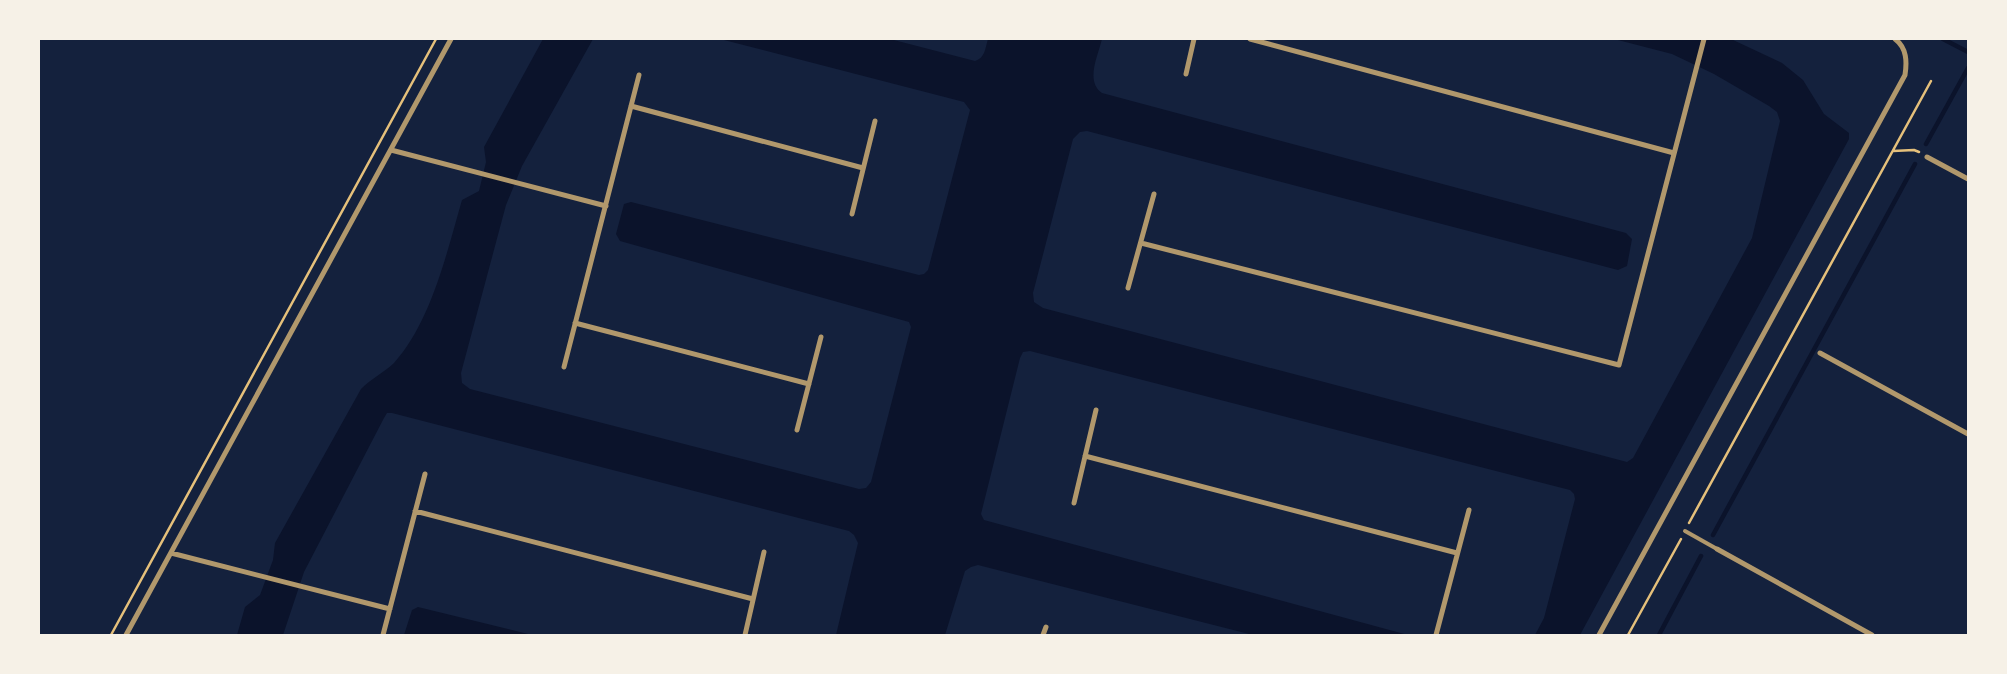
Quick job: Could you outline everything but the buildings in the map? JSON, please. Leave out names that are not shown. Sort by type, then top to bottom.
[{"type":"street","points":[[126,635],[451,39]]},
{"type":"street","points":[[1186,74],[1194,39]]},
{"type":"street","points":[[1250,39],[1674,153]]},
{"type":"street","points":[[1140,243],[1619,365],[1704,39]]},
{"type":"street","points":[[1599,635],[1905,75],[1907,63],[1905,53],[1895,39]]},
{"type":"street","points":[[564,367],[639,75]]},
{"type":"street","points":[[631,106],[863,168]]},
{"type":"street","points":[[852,214],[875,121]]},
{"type":"street","points":[[390,150],[606,206]]},
{"type":"street","points":[[1927,157],[1968,179]]},
{"type":"street","points":[[1128,288],[1154,194]]},
{"type":"street","points":[[575,323],[809,384]]},
{"type":"street","points":[[798,430],[821,337]]},
{"type":"street","points":[[1820,353],[1968,434]]},
{"type":"street","points":[[1074,503],[1096,410]]},
{"type":"street","points":[[1085,456],[1458,553]]},
{"type":"street","points":[[383,635],[425,474]]},
{"type":"street","points":[[1436,635],[1469,510]]},
{"type":"street","points":[[416,511],[753,600]]},
{"type":"street","points":[[1717,549],[1872,635]]},
{"type":"street","points":[[745,635],[764,552]]},
{"type":"street","points":[[171,553],[390,609]]},
{"type":"street","points":[[1043,635],[1046,627]]},
{"type":"lane","points":[[1685,531],[1717,549]]},
{"type":"path","points":[[111,635],[436,39]]},
{"type":"path","points":[[1628,635],[1931,81]]},
{"type":"path","points":[[1893,151],[1914,150],[1927,157]]},
{"type":"water","points":[[543,39],[593,39],[522,166],[506,205],[461,373],[462,383],[470,389],[859,489],[866,488],[871,482],[911,327],[909,322],[620,241],[616,234],[624,204],[631,202],[919,275],[924,274],[928,270],[970,110],[964,102],[720,39],[890,39],[975,61],[983,55],[988,39],[1102,39],[1093,75],[1097,88],[1102,93],[1626,233],[1632,239],[1627,266],[1618,270],[1087,131],[1080,132],[1073,139],[1033,293],[1034,302],[1043,308],[1627,462],[1633,458],[1752,238],[1780,121],[1777,112],[1769,106],[1714,74],[1672,54],[1614,39],[1731,39],[1782,63],[1803,80],[1824,114],[1849,133],[1849,139],[1580,635],[1535,635],[1544,618],[1575,499],[1574,494],[1570,490],[1030,351],[1023,352],[1020,358],[981,514],[984,520],[1408,635],[1253,635],[978,565],[965,571],[945,635],[836,635],[858,543],[854,535],[849,531],[387,413],[304,572],[283,635],[237,635],[245,607],[260,595],[273,560],[275,543],[361,389],[394,363],[418,328],[444,264],[462,200],[479,191],[486,162],[484,147]]},
{"type":"water","points":[[418,607],[532,635],[404,635],[412,610]]},
{"type":"waterway","points":[[1943,39],[1968,52]]},
{"type":"waterway","points":[[1926,144],[1968,68]]},
{"type":"waterway","points":[[1713,535],[1915,164]]},
{"type":"waterway","points":[[1659,635],[1701,556]]}]
